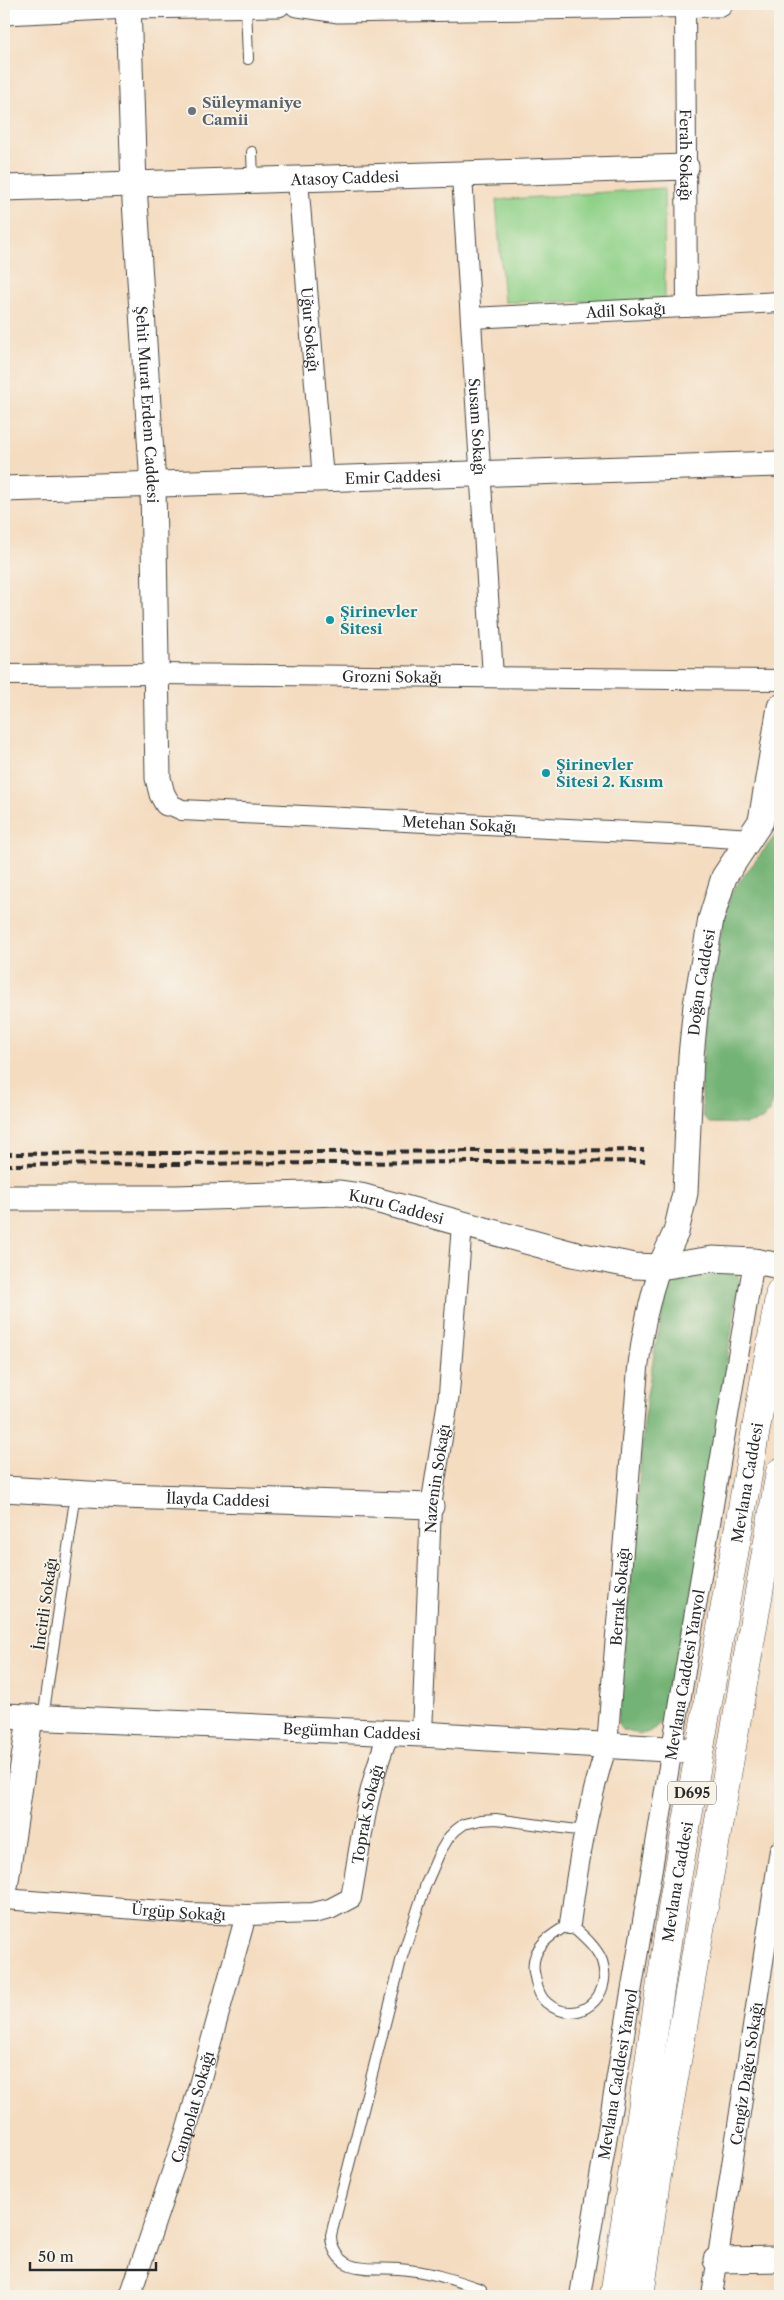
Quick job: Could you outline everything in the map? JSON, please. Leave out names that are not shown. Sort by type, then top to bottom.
[{"type":"main road","name":"Mevlana Caddesi","points":[[614,2296],[674,1896],[686,1750],[780,1292]]},
{"type":"main road","name":"Mevlana Caddesi","points":[[640,2296],[656,2177],[780,1472]]},
{"type":"street","points":[[4,12],[128,5],[278,4]]},
{"type":"street","points":[[298,4],[337,10],[720,4]]},
{"type":"street","name":"Ferah Sokağı","points":[[685,4],[687,307]]},
{"type":"street","name":"Şehit Murat Erdem Caddesi","points":[[128,5],[134,184],[153,485],[158,674],[158,778],[162,794],[167,803]]},
{"type":"street","name":"Atasoy Caddesi","points":[[4,188],[298,181],[686,168]]},
{"type":"street","name":"Susam Sokağı","points":[[462,176],[493,677]]},
{"type":"street","name":"Uğur Sokağı","points":[[298,181],[323,479]]},
{"type":"street","name":"Adil Sokağı","points":[[472,318],[780,302]]},
{"type":"street","name":"Emir Caddesi","points":[[4,489],[481,472],[780,464]]},
{"type":"street","name":"Grozni Sokağı","points":[[4,675],[158,674],[780,680]]},
{"type":"street","name":"Doğan Caddesi","points":[[660,1267],[676,1232],[685,1194],[691,1056],[696,1005],[711,919],[724,878],[761,821],[780,707]]},
{"type":"street","name":"Metehan Sokağı","points":[[167,803],[182,810],[691,834],[751,839]]},
{"type":"street","name":"Kuru Caddesi","points":[[4,1198],[176,1198],[340,1193],[362,1196],[462,1225],[614,1262],[660,1267],[712,1259],[754,1261],[780,1266]]},
{"type":"street","name":"Nazenin Sokağı","points":[[422,1734],[430,1506],[449,1394],[462,1225]]},
{"type":"street","name":"Mevlana Caddesi Yanyol","points":[[580,2296],[686,1750],[754,1261]]},
{"type":"street","name":"Berrak Sokağı","points":[[570,1924],[591,1797],[607,1745],[632,1428],[641,1342],[650,1299],[660,1267]]},
{"type":"street","name":"İlayda Caddesi","points":[[4,1490],[430,1506]]},
{"type":"street","name":"Begümhan Caddesi","points":[[4,1716],[422,1734],[686,1750]]},
{"type":"street","points":[[4,1894],[37,1718]]},
{"type":"street","name":"Toprak Sokağı","points":[[352,1898],[370,1791],[379,1756],[389,1733]]},
{"type":"street","name":"Cengiz Dağcı Sokağı","points":[[712,2296],[780,1850]]},
{"type":"street","name":"Ürgüp Sokağı","points":[[4,1899],[189,1913],[246,1915],[313,1913],[330,1909],[352,1898]]},
{"type":"street","name":"Canpolat Sokağı","points":[[130,2296],[188,2125],[246,1915]]},
{"type":"street","points":[[716,2260],[780,2259]]},
{"type":"lane","points":[[246,4],[248,59]]},
{"type":"lane","points":[[252,152],[254,182]]},
{"type":"lane","name":"İncirli Sokağı","points":[[37,1718],[76,1493]]},
{"type":"lane","points":[[481,2289],[429,2272],[348,2265],[338,2257],[331,2245],[331,2235],[402,1957],[426,1884],[449,1837],[464,1824],[496,1819],[584,1831]]},
{"type":"lane","points":[[570,1924],[594,1946],[602,1962],[604,1975],[601,1993],[592,2005],[580,2011],[565,2012],[546,2003],[536,1986],[533,1968],[538,1948],[550,1935],[570,1924]]},
{"type":"green space","points":[[664,188],[665,301],[504,302],[496,200]]},
{"type":"green space","points":[[780,817],[780,1057],[770,1112],[762,1120],[746,1124],[709,1123],[703,1116],[701,1074],[709,995],[726,908],[732,891],[778,832]]},
{"type":"green space","points":[[737,1270],[739,1281],[679,1674],[672,1699],[662,1721],[655,1728],[640,1734],[623,1730],[619,1725],[618,1714],[646,1401],[655,1348],[671,1275]]},
{"type":"railway","points":[[4,1154],[644,1150]]},
{"type":"railway","points":[[4,1165],[645,1161]]},
{"type":"place","name":"Süleymaniye Camii","points":[[192,111]]},
{"type":"place","name":"Şirinevler Sitesi","points":[[330,620]]},
{"type":"place","name":"Şirinevler Sitesi 2. Kısım","points":[[546,773]]}]
